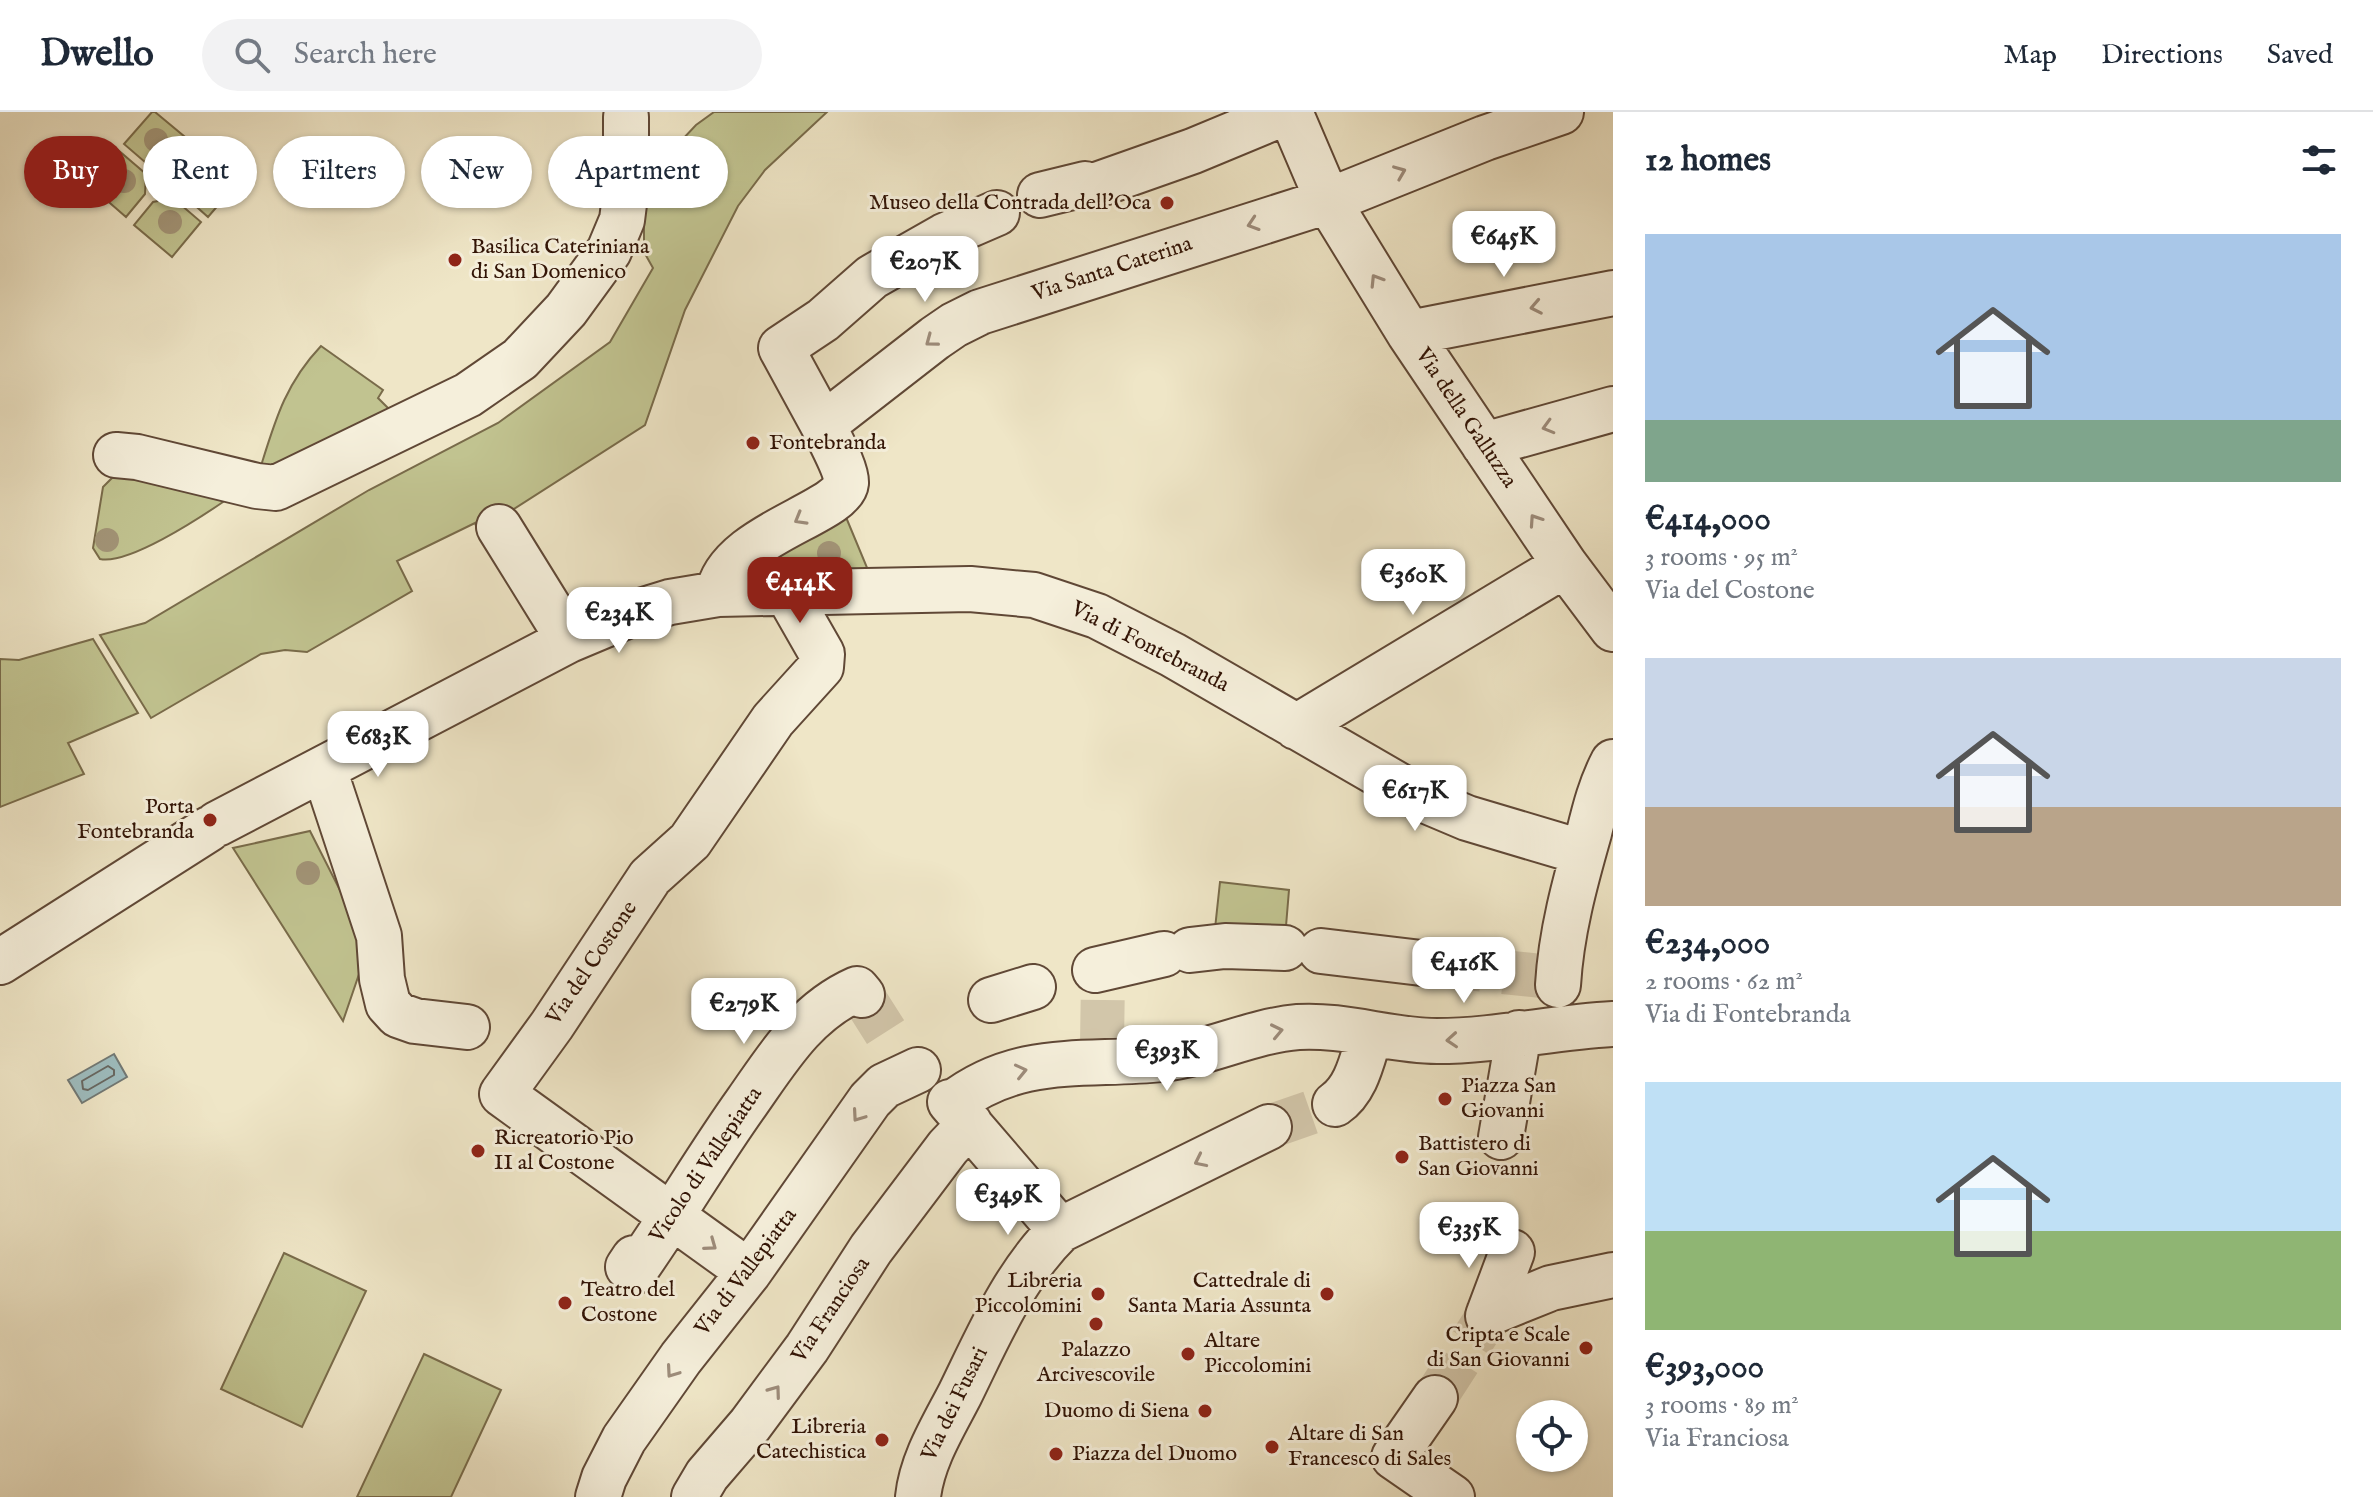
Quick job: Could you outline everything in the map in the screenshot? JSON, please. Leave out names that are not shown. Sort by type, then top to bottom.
[{"type":"street","points":[[1040,195],[1085,184],[1091,187],[1193,151],[1289,112]]},
{"type":"street","name":"Via della Galluzza","points":[[1289,112],[1328,201],[1409,333],[1565,565],[1613,629]]},
{"type":"street","name":"Via Santa Caterina","points":[[823,425],[954,325],[980,312],[1328,201],[1485,138],[1561,112]]},
{"type":"street","points":[[116,455],[276,488],[422,419],[491,380],[520,359],[566,310],[613,243],[625,204],[632,114]]},
{"type":"street","points":[[718,594],[729,566],[748,550],[843,491],[846,479],[823,425],[781,348],[823,320],[872,277],[937,240],[997,213]]},
{"type":"street","points":[[1409,333],[1613,293]]},
{"type":"street","points":[[1484,445],[1613,409]]},
{"type":"street","points":[[499,527],[569,640]]},
{"type":"street","points":[[1296,727],[1565,565]]},
{"type":"street","name":"Via di Fontebranda","points":[[0,962],[213,826],[569,640],[631,614],[670,602],[718,594],[970,589],[1017,592],[1050,599],[1097,616],[1173,655],[1434,804],[1578,854]]},
{"type":"street","name":"Via del Costone","points":[[749,1272],[502,1094],[552,1025],[650,877],[690,841],[773,720],[821,667],[822,654],[786,591]]},
{"type":"street","points":[[1501,1137],[1551,997],[1578,854],[1613,762]]},
{"type":"street","points":[[324,769],[379,936],[382,979],[388,1004],[398,1015],[415,1021],[467,1027]]},
{"type":"street","points":[[991,1000],[1177,952],[1225,946],[1303,950],[1438,965]]},
{"type":"street","name":"Vicolo di Vallepiatta","points":[[634,1258],[628,1267],[634,1272],[673,1217],[706,1161],[799,1031],[834,1000],[857,989],[862,995]]},
{"type":"street","points":[[1335,1104],[1348,1092],[1357,1077],[1370,1035],[1436,1041],[1551,997],[1613,1024]]},
{"type":"street","name":"Via Franciosa","points":[[694,1497],[707,1475],[750,1425],[807,1348],[888,1227],[948,1147],[961,1114],[988,1080],[1102,1052],[1161,1059],[1182,1056],[1296,1027],[1328,1028],[1370,1035]]},
{"type":"street","name":"Via di Vallepiatta","points":[[598,1497],[624,1439],[681,1358],[749,1272],[870,1100],[906,1058],[961,1114]]},
{"type":"street","points":[[961,1114],[1060,1230]]},
{"type":"street","name":"Via dei Fusari","points":[[911,1486],[999,1315],[1034,1258],[1060,1230],[1269,1127]]},
{"type":"street","points":[[1512,1252],[1484,1303],[1613,1275]]},
{"type":"street","points":[[1435,1398],[1394,1457],[1436,1494]]},
{"type":"green space","points":[[152,112],[184,136],[143,136],[143,160],[127,147],[127,141]]},
{"type":"green space","points":[[714,112],[827,112],[765,170],[738,206],[685,310],[645,425],[478,532],[475,523],[397,561],[412,591],[307,652],[285,650],[261,654],[151,718],[100,635],[145,623],[369,490],[498,423],[610,342],[653,268],[644,252],[645,208],[728,208],[728,136],[686,136]]},
{"type":"green space","points":[[127,158],[143,171],[143,196],[126,217],[116,208],[127,208]]},
{"type":"green space","points":[[148,208],[185,208],[201,222],[172,257],[134,225]]},
{"type":"green space","points":[[198,208],[216,208],[208,217]]},
{"type":"green space","points":[[321,346],[383,390],[378,398],[397,417],[288,466],[260,469],[276,419],[290,389]]},
{"type":"green space","points":[[127,475],[224,495],[223,502],[145,548],[112,559],[100,559],[93,548],[103,487],[112,478]]},
{"type":"green space","points":[[843,510],[868,570],[763,572],[759,567]]},
{"type":"green space","points":[[93,639],[138,713],[68,743],[84,774],[0,807],[0,659],[19,660]]},
{"type":"green space","points":[[310,831],[370,942],[343,1021],[233,848]]},
{"type":"green space","points":[[1220,882],[1289,890],[1285,938],[1214,938]]},
{"type":"green space","points":[[284,1253],[366,1291],[302,1427],[221,1389]]},
{"type":"green space","points":[[424,1354],[501,1390],[451,1497],[357,1497]]},
{"type":"water","points":[[114,1054],[127,1077],[82,1103],[68,1080]]},
{"type":"tunnel","points":[[1438,965],[1550,977]]},
{"type":"tunnel","points":[[1102,1044],[1103,978]]},
{"type":"tunnel","points":[[862,995],[895,1047]]},
{"type":"tunnel","points":[[1269,1127],[1335,1104]]},
{"type":"tunnel","points":[[1435,1398],[1488,1316]]},
{"type":"place","name":"Museo della Contrada dell'Oca","points":[[1167,203]]},
{"type":"place","name":"Basilica Cateriniana di San Domenico","points":[[455,260]]},
{"type":"place","name":"Fontebranda","points":[[753,443]]},
{"type":"place","name":"Porta Fontebranda","points":[[210,820]]},
{"type":"place","name":"Piazza San Giovanni","points":[[1445,1099]]},
{"type":"place","name":"Ricreatorio Pio II al Costone","points":[[478,1151]]},
{"type":"place","name":"Battistero di San Giovanni","points":[[1402,1157]]},
{"type":"place","name":"Libreria Piccolomini","points":[[1098,1294]]},
{"type":"place","name":"Cattedrale di Santa Maria Assunta","points":[[1327,1294]]},
{"type":"place","name":"Teatro del Costone","points":[[565,1303]]},
{"type":"place","name":"Palazzo Arcivescovile","points":[[1096,1324]]},
{"type":"place","name":"Cripta e Scale di San Giovanni","points":[[1586,1348]]},
{"type":"place","name":"Altare Piccolomini","points":[[1188,1354]]},
{"type":"place","name":"Duomo di Siena","points":[[1205,1411]]},
{"type":"place","name":"Libreria Catechistica","points":[[882,1440]]},
{"type":"place","name":"Altare di San Francesco di Sales","points":[[1272,1447]]},
{"type":"place","name":"Piazza del Duomo","points":[[1056,1454]]}]
